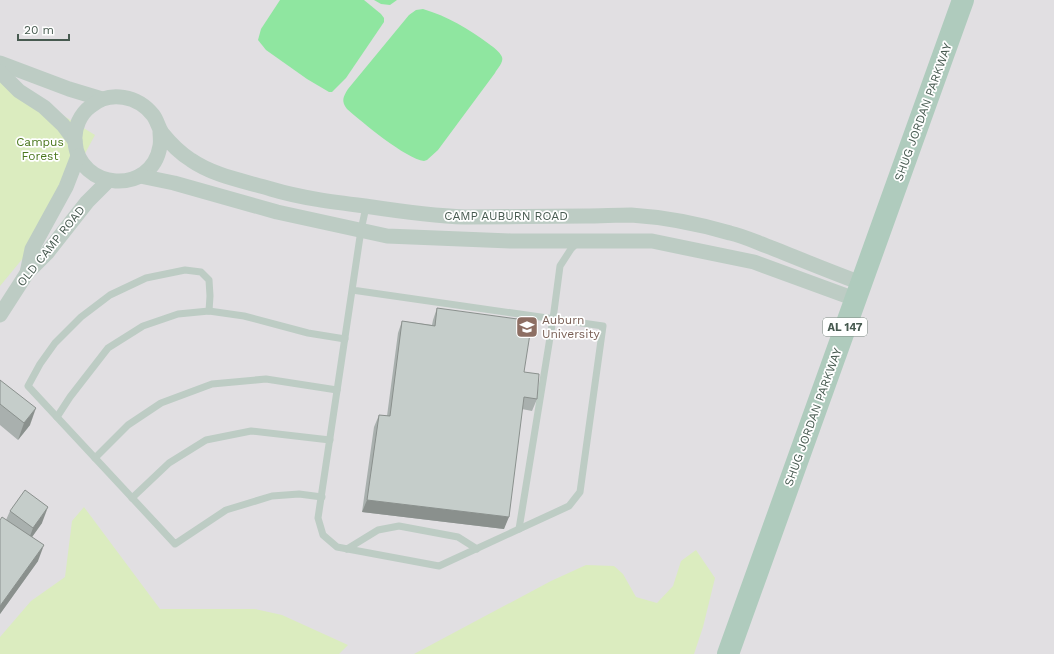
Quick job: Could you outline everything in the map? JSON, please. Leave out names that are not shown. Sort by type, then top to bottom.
[{"type":"main road","name":"SHUG JORDAN PARKWAY","points":[[728,654],[963,0]]},
{"type":"street","points":[[0,63],[49,82],[102,99]]},
{"type":"street","points":[[0,72],[19,91],[44,107],[63,125],[85,167],[96,176],[108,181],[119,182],[130,180],[140,176],[150,168],[157,157],[160,144],[160,131],[154,117],[144,106],[131,99],[117,96],[102,99],[90,106],[81,116],[76,128],[76,148]]},
{"type":"street","name":"CAMP AUBURN ROAD","points":[[160,131],[174,147],[191,161],[211,171],[282,192],[331,202],[424,215],[465,217],[631,215],[678,222],[732,233],[858,291]]},
{"type":"street","name":"OLD CAMP ROAD","points":[[27,272],[32,249],[66,187],[76,148]]},
{"type":"street","name":"CAMP AUBURN ROAD","points":[[140,176],[211,193],[277,212],[387,236],[511,241],[652,241],[754,262],[858,291]]},
{"type":"street","name":"OLD CAMP ROAD","points":[[0,316],[27,272],[47,253],[87,202],[108,181]]},
{"type":"lane","points":[[352,290],[603,326],[580,492],[569,506],[439,566],[337,547],[323,535],[318,518],[322,497],[337,390],[345,339],[352,290],[361,230],[366,206]]},
{"type":"lane","points":[[519,529],[553,319],[560,266],[571,249],[579,241]]},
{"type":"lane","points":[[209,311],[209,280],[201,272],[185,270],[146,278],[110,295],[81,317],[55,343],[40,364],[28,386],[175,544],[226,510],[272,496],[299,494],[322,497]]},
{"type":"lane","points":[[57,417],[70,397],[108,348],[143,326],[178,314],[209,311],[244,316],[308,333],[345,339]]},
{"type":"lane","points":[[95,458],[128,425],[161,403],[212,384],[266,379],[337,390]]},
{"type":"lane","points":[[132,498],[169,463],[206,440],[251,431],[330,440]]},
{"type":"lane","points":[[347,549],[378,530],[399,526],[458,537],[476,549]]},
{"type":"shaded area","name":"Auburn University","points":[[0,0],[1054,0],[1054,654],[0,654]]},
{"type":"shaded area","points":[[280,0],[364,0],[381,14],[384,18],[384,22],[346,78],[332,92],[329,92],[307,79],[266,50],[258,40],[261,29]]},
{"type":"shaded area","points":[[374,0],[397,0],[390,5],[381,4]]},
{"type":"shaded area","points":[[423,9],[449,19],[474,33],[496,50],[502,57],[501,63],[495,73],[438,150],[424,161],[406,154],[384,139],[347,109],[343,101],[348,89],[409,15],[416,10]]},
{"type":"green space","name":"Campus Forest","points":[[0,77],[95,135],[38,240],[0,286]]},
{"type":"green space","points":[[84,507],[160,609],[255,609],[282,615],[348,645],[339,654],[0,654],[0,637],[31,601],[65,577],[72,521]]},
{"type":"green space","points":[[696,550],[715,578],[703,627],[694,654],[414,654],[551,581],[586,565],[614,566],[623,574],[636,597],[657,603],[673,586],[681,561]]},
{"type":"building","points":[[437,308],[532,321],[524,372],[539,374],[537,399],[524,397],[509,517],[367,500],[379,415],[390,416],[402,321],[435,326]]},
{"type":"building","points":[[0,380],[36,408],[24,423],[0,404]]},
{"type":"building","points":[[25,490],[48,507],[33,528],[10,511]]},
{"type":"building","points":[[2,517],[44,545],[0,606],[0,520]]},
{"type":"place","name":"Auburn University","points":[[527,327]]}]
